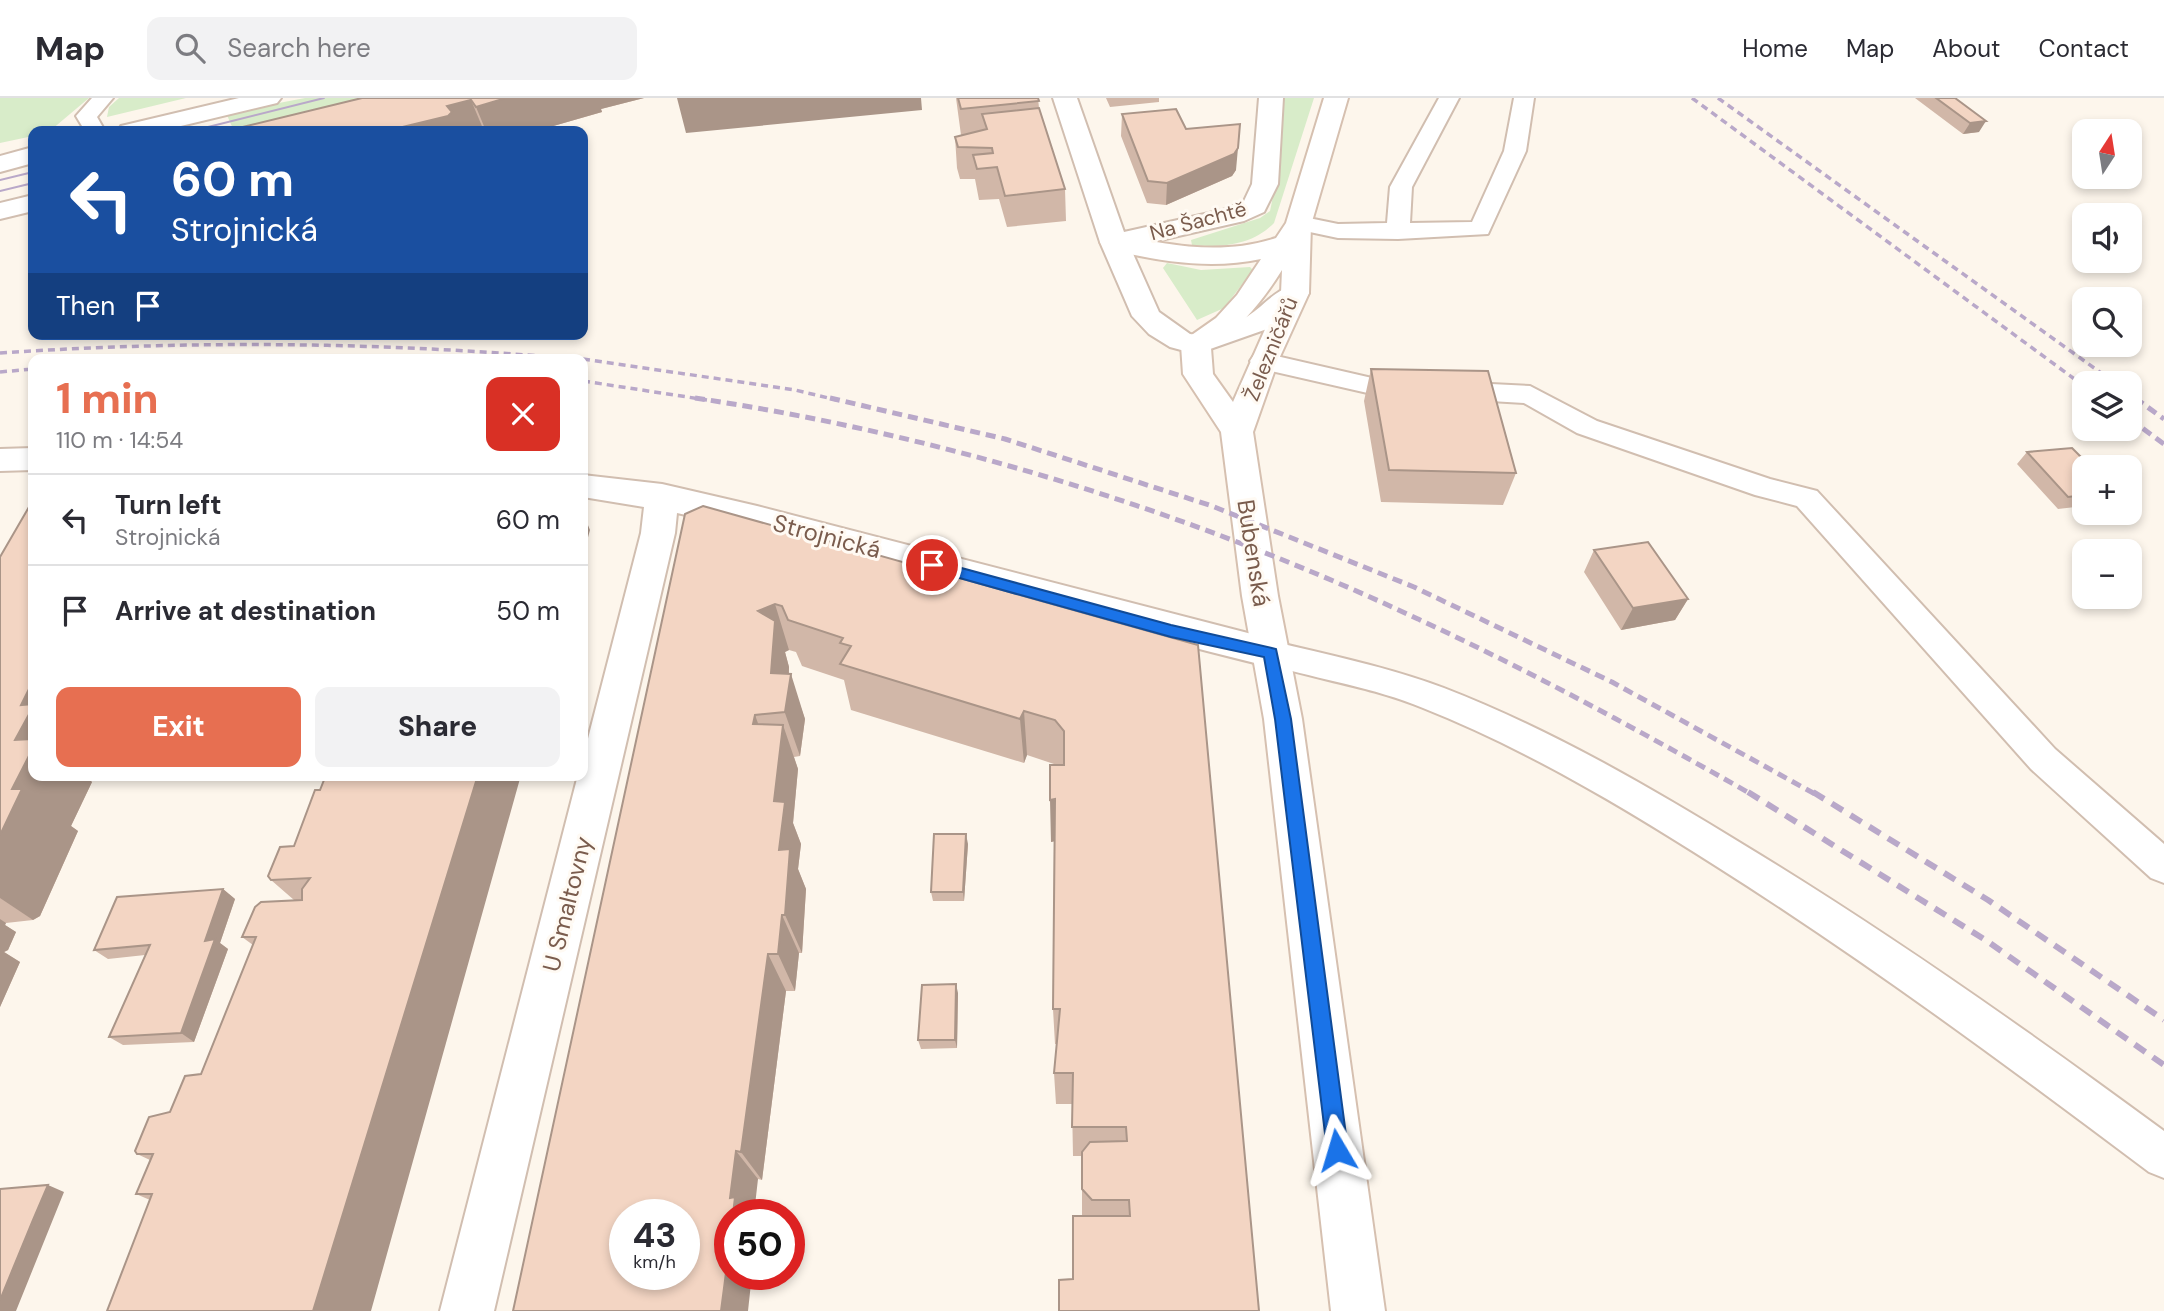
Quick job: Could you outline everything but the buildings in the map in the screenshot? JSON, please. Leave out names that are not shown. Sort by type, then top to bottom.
[{"type":"street","points":[[151,126],[269,98]]},
{"type":"street","points":[[1065,98],[1114,242],[1146,316],[1180,341],[1196,345],[1257,323],[1295,293]]},
{"type":"street","name":"Na Šachtě","points":[[1114,242],[1222,218],[1255,206],[1265,184],[1271,98]]},
{"type":"street","name":"Železničářů","points":[[1196,345],[1226,324],[1248,301],[1293,233],[1336,98]]},
{"type":"street","points":[[0,164],[28,156]]},
{"type":"street","points":[[0,211],[28,204]]},
{"type":"street","points":[[1114,242],[1212,258],[1250,256],[1293,233]]},
{"type":"street","name":"Železničářů","points":[[1237,432],[1263,361],[1295,293],[1293,233]]},
{"type":"street","name":"Bubenská","points":[[1196,345],[1198,373],[1237,432],[1283,719],[1358,1311]]},
{"type":"street","points":[[0,460],[28,459]]},
{"type":"street","name":"Strojnická","points":[[588,487],[662,496],[746,513],[1171,631],[1271,653]]},
{"type":"street","name":"U Smaltovny","points":[[467,1311],[658,533],[662,496]]},
{"type":"lane","points":[[92,126],[86,116],[103,98]]},
{"type":"lane","points":[[1398,232],[1401,187],[1448,98]]},
{"type":"lane","points":[[1293,233],[1480,229],[1515,151],[1524,98]]},
{"type":"lane","points":[[1263,361],[1372,386],[1530,394],[1587,427],[1765,488],[1807,498],[2043,760],[2164,867]]},
{"type":"lane","points":[[1271,653],[1378,679],[1433,697],[1601,777],[1761,874],[1891,960],[2020,1049],[2164,1157]]},
{"type":"green space","points":[[0,98],[89,98],[56,126],[28,126],[28,137],[0,143]]},
{"type":"green space","points":[[119,98],[186,98],[107,117],[109,107]]},
{"type":"green space","points":[[305,98],[384,98],[257,126],[232,126],[226,113]]},
{"type":"green space","points":[[1282,98],[1314,98],[1274,223],[1256,236],[1236,243],[1192,245],[1191,240],[1260,218],[1270,211],[1279,167]]},
{"type":"green space","points":[[1167,263],[1201,270],[1250,267],[1253,270],[1224,308],[1197,320],[1163,268]]},
{"type":"tram line","points":[[212,126],[324,98]]},
{"type":"tram line","points":[[0,180],[28,173]]},
{"type":"tram line","points":[[0,191],[28,184]]},
{"type":"railway","points":[[1692,98],[2072,377]]},
{"type":"railway","points":[[1718,98],[2098,371]]},
{"type":"railway","points":[[0,353],[144,346],[288,345],[516,354]]},
{"type":"railway","points":[[588,360],[795,390],[837,400]]},
{"type":"railway","points":[[0,372],[28,369]]},
{"type":"railway","points":[[588,382],[704,399]]},
{"type":"railway","points":[[695,398],[704,399]]},
{"type":"railway","points":[[830,398],[1005,439],[1212,506],[1414,587],[1612,682],[1815,794]]},
{"type":"railway","points":[[704,399],[881,433],[973,456],[1064,482],[1244,545],[1332,580],[1461,639],[1586,703],[1751,794]]},
{"type":"railway","points":[[2142,403],[2164,419]]},
{"type":"railway","points":[[2142,428],[2164,444]]},
{"type":"railway","points":[[1748,792],[1987,941],[2164,1065]]},
{"type":"railway","points":[[1813,792],[1988,900],[2164,1020]]},
{"type":"route","points":[[932,565],[1171,631],[1271,653],[1283,719],[1337,1150]]}]
